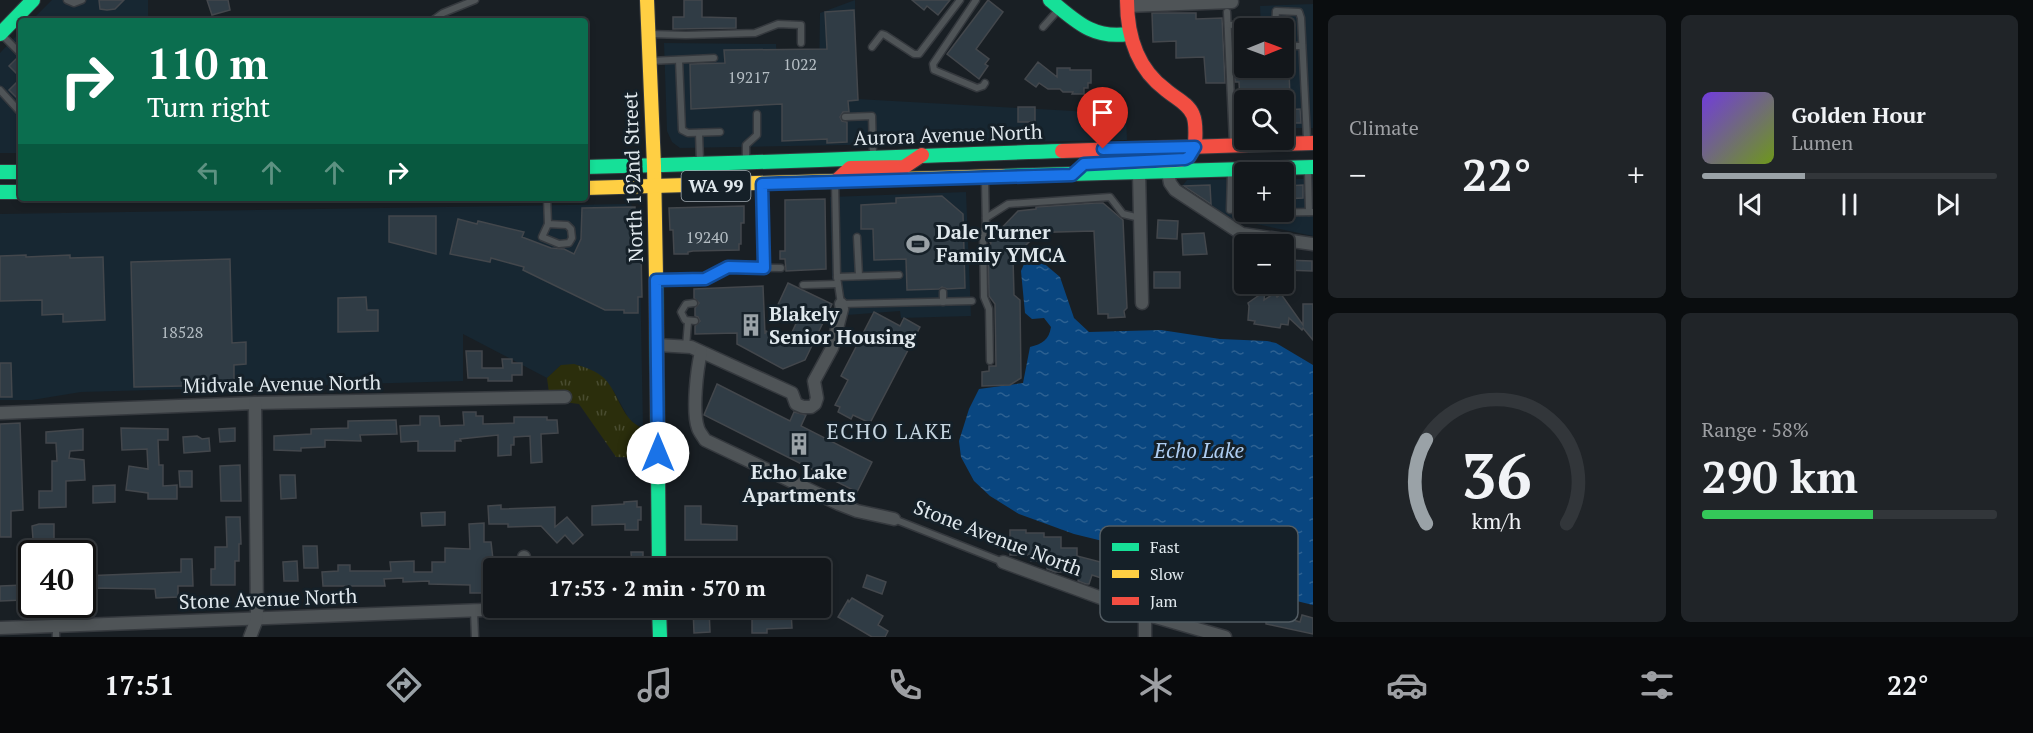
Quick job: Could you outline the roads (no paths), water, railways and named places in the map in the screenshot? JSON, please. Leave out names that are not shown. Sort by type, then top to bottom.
[{"type":"main road","name":"North 192nd Street","points":[[646,0],[654,166],[659,558]]},
{"type":"main road","points":[[0,34],[25,3]]},
{"type":"main road","points":[[1072,175],[1084,164],[1185,159],[1195,147],[1195,119],[1192,112],[1187,105],[1164,89],[1147,72],[1128,34],[1127,3]]},
{"type":"main road","points":[[1055,4],[1092,32],[1115,37],[1128,34]]},
{"type":"main road","name":"Aurora Avenue North","points":[[588,167],[746,164],[922,155],[1310,143]]},
{"type":"main road","points":[[835,182],[850,168],[904,167],[922,155]]},
{"type":"main road","name":"WA 99","points":[[588,188],[654,188],[1310,167]]},
{"type":"main road","points":[[0,172],[18,172]]},
{"type":"main road","points":[[0,192],[18,192]]},
{"type":"main road","points":[[659,618],[660,637]]},
{"type":"street","points":[[1127,3],[1230,7]]},
{"type":"street","points":[[1168,172],[1169,180],[1175,190],[1242,234],[1313,244]]},
{"type":"street","points":[[1139,173],[1142,303]]},
{"type":"street","points":[[792,393],[814,381],[832,348],[842,309],[841,304]]},
{"type":"street","points":[[657,345],[686,346],[701,352],[792,393],[796,404],[803,407],[811,407],[817,398],[814,381]]},
{"type":"street","points":[[701,352],[697,368],[696,418],[698,429],[705,440],[857,512],[894,519]]},
{"type":"street","name":"Midvale Avenue North","points":[[0,413],[565,397]]},
{"type":"street","points":[[250,637],[257,619],[255,404]]},
{"type":"street","name":"Stone Avenue North","points":[[1003,562],[1100,598]]},
{"type":"street","name":"Stone Avenue North","points":[[0,628],[56,632],[257,619],[483,610]]},
{"type":"street","name":"Stone Avenue North","points":[[1173,622],[1225,637]]},
{"type":"lane","points":[[67,0],[74,3],[82,0]]},
{"type":"lane","points":[[436,18],[475,0]]},
{"type":"lane","points":[[872,46],[882,34],[885,34],[914,54],[919,54],[960,0]]},
{"type":"lane","points":[[976,0],[933,64],[934,70],[940,74],[977,88],[985,83]]},
{"type":"lane","points":[[1043,27],[1055,4]]},
{"type":"lane","points":[[1230,7],[1228,25],[1233,145]]},
{"type":"lane","points":[[1274,18],[1276,10],[1299,12],[1310,143]]},
{"type":"lane","points":[[648,34],[755,33],[778,24],[801,25],[801,43]]},
{"type":"lane","points":[[1228,25],[1234,25]]},
{"type":"lane","points":[[0,34],[18,51]]},
{"type":"lane","points":[[1294,46],[1302,46]]},
{"type":"lane","points":[[649,61],[714,58]]},
{"type":"lane","points":[[679,60],[682,130],[688,133],[720,132]]},
{"type":"lane","points":[[0,90],[18,110]]},
{"type":"lane","points":[[746,164],[746,145],[757,135],[758,114]]},
{"type":"lane","points":[[844,117],[872,116],[873,157]]},
{"type":"lane","points":[[699,133],[701,165]]},
{"type":"lane","points":[[1294,212],[1311,212],[1310,167]]},
{"type":"lane","points":[[1230,170],[1230,210]]},
{"type":"lane","points":[[985,177],[984,297],[989,309],[990,361]]},
{"type":"lane","points":[[835,182],[837,281],[841,304],[972,301]]},
{"type":"lane","points":[[762,184],[764,268]]},
{"type":"lane","points":[[986,218],[1008,204],[1110,197],[1123,214],[1140,218]]},
{"type":"lane","points":[[547,201],[548,224],[542,240],[566,244],[572,237],[571,229],[567,225],[548,224]]},
{"type":"lane","points":[[857,237],[859,276]]},
{"type":"lane","points":[[656,280],[705,279],[728,267],[782,268]]},
{"type":"lane","points":[[802,285],[859,276],[899,275]]},
{"type":"lane","points":[[943,292],[943,302]]},
{"type":"lane","points":[[686,346],[692,321],[683,318],[682,309],[686,304],[694,303]]},
{"type":"lane","name":"Stone Avenue North","points":[[894,519],[1003,562]]},
{"type":"lane","points":[[474,610],[475,637]]},
{"type":"water","name":"Echo Lake","points":[[1032,260],[1040,260],[1060,277],[1074,318],[1089,332],[1161,330],[1220,339],[1267,341],[1276,343],[1313,365],[1313,605],[1298,601],[1298,526],[1100,526],[1100,540],[1074,534],[1019,514],[990,496],[974,481],[961,457],[959,441],[969,409],[979,389],[1023,383],[1030,347],[1044,341],[1051,327],[1044,318],[1032,319],[1025,313],[1021,271],[1024,264]]},
{"type":"place","name":"Dale Turner Family YMCA","points":[[918,244]]},
{"type":"place","name":"Blakely Senior Housing","points":[[751,325]]},
{"type":"place","name":"Echo Lake Apartments","points":[[799,444]]},
{"type":"district","name":"ECHO LAKE","points":[[890,432]]}]
